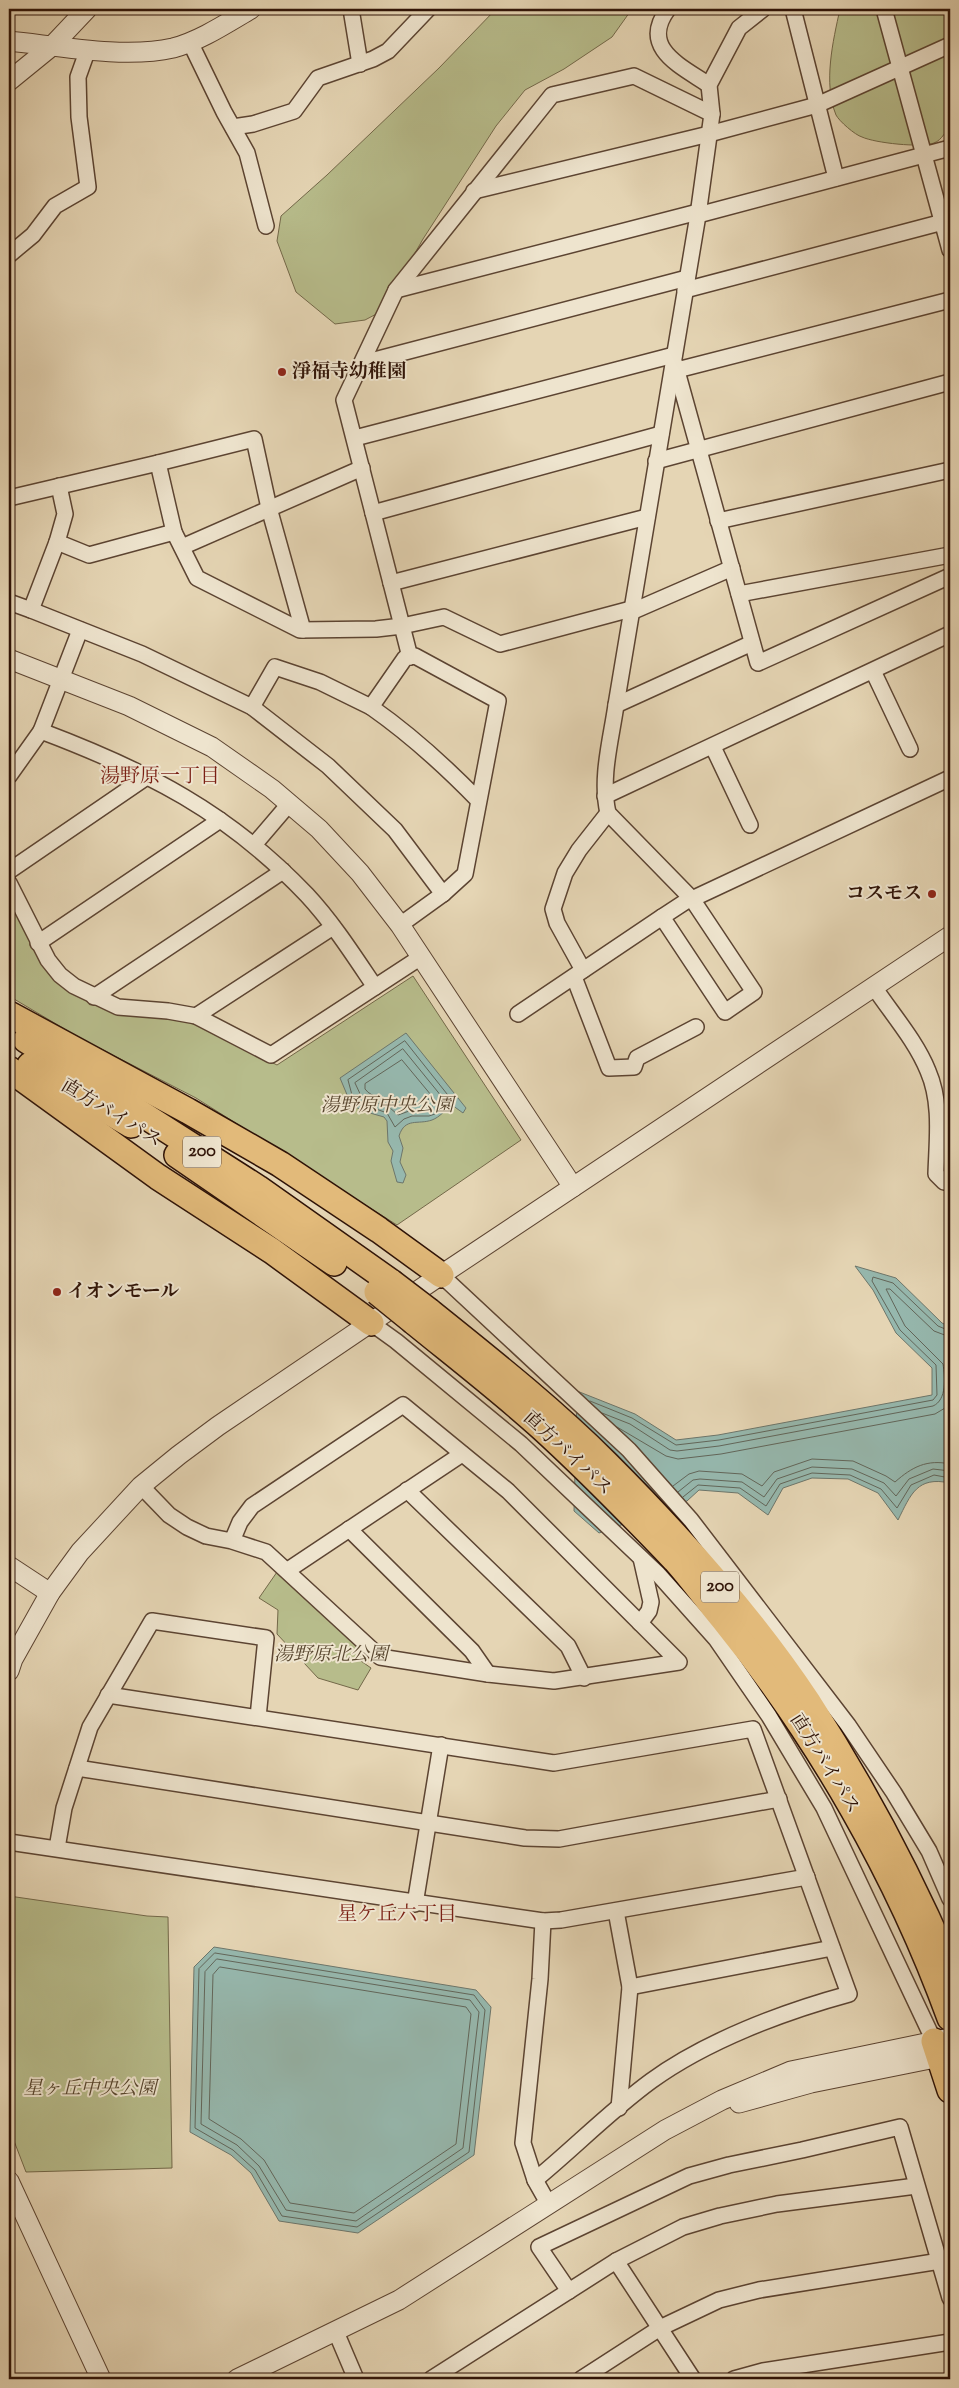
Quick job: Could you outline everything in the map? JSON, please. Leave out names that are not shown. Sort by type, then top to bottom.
[{"type":"highway","points":[[9,1014],[188,1110],[280,1164],[379,1230],[441,1275]]},
{"type":"highway","name":"直方バイパス","points":[[9,1029],[131,1105],[258,1188],[422,1316],[541,1403],[607,1463],[692,1554],[749,1620],[807,1700],[898,1854],[924,1930],[950,2018]]},
{"type":"highway","name":"直方バイパス","points":[[9,1052],[144,1133],[384,1287]]},
{"type":"highway","points":[[9,1069],[158,1177],[272,1251],[371,1324]]},
{"type":"highway","name":"直方バイパス","points":[[924,1930],[950,1969]]},
{"type":"highway","points":[[943,2048],[950,2090]]},
{"type":"street","points":[[9,81],[52,46],[87,9]]},
{"type":"street","points":[[9,41],[127,52],[156,50],[190,42],[252,9]]},
{"type":"street","points":[[351,9],[360,64]]},
{"type":"street","points":[[233,127],[253,124],[294,111],[318,78],[360,64],[388,51],[428,9]]},
{"type":"street","points":[[668,9],[663,16],[659,34],[661,49],[675,62],[709,85]]},
{"type":"street","points":[[662,918],[725,1012],[754,992],[692,898],[608,813],[604,796],[631,610],[675,361],[698,213],[712,114],[709,85],[739,28],[763,9]]},
{"type":"street","points":[[793,9],[836,178]]},
{"type":"street","points":[[884,9],[950,250]]},
{"type":"street","points":[[190,42],[248,154],[266,226]]},
{"type":"street","points":[[474,191],[709,134],[817,105],[950,45]]},
{"type":"street","points":[[9,255],[33,235],[55,206],[88,187],[79,117],[78,77],[88,49]]},
{"type":"street","points":[[410,657],[344,400],[396,290],[552,95],[634,76],[712,114]]},
{"type":"street","points":[[396,290],[950,148]]},
{"type":"street","points":[[363,363],[943,222]]},
{"type":"street","points":[[355,438],[675,361],[950,300]]},
{"type":"street","points":[[675,361],[758,663],[950,576]]},
{"type":"street","points":[[656,460],[950,382]]},
{"type":"street","points":[[374,513],[661,434]]},
{"type":"street","points":[[9,498],[254,439],[270,508],[303,630]]},
{"type":"street","points":[[158,463],[174,532],[197,578],[255,609],[303,630],[402,626],[444,617],[500,644],[631,610],[732,568]]},
{"type":"street","points":[[182,547],[362,468]]},
{"type":"street","points":[[718,521],[950,470]]},
{"type":"street","points":[[31,610],[57,542],[65,514],[59,486]]},
{"type":"street","points":[[391,583],[647,517]]},
{"type":"street","points":[[57,542],[89,555],[174,532]]},
{"type":"street","points":[[739,594],[950,555]]},
{"type":"street","points":[[9,602],[182,672],[252,707],[328,766],[395,830],[443,894]]},
{"type":"street","points":[[9,776],[41,731],[80,630]]},
{"type":"street","points":[[604,796],[713,747],[950,634]]},
{"type":"street","points":[[616,705],[752,643]]},
{"type":"street","points":[[371,707],[405,658],[415,656],[498,700],[465,874],[443,894],[400,925]]},
{"type":"street","points":[[9,660],[129,706],[212,747],[289,804],[319,829],[360,873],[400,925],[573,1187]]},
{"type":"street","points":[[252,707],[275,667],[320,682],[371,707],[420,743],[479,801]]},
{"type":"street","points":[[873,671],[910,749]]},
{"type":"street","points":[[41,731],[106,756],[183,794],[254,845],[308,896],[333,927],[375,987]]},
{"type":"street","points":[[713,747],[750,825]]},
{"type":"street","points":[[9,871],[148,776]]},
{"type":"street","points":[[518,1014],[692,898],[950,778]]},
{"type":"street","points":[[254,845],[289,804]]},
{"type":"street","points":[[608,813],[579,850],[565,873],[553,909],[578,974],[609,1068],[634,1067],[637,1058],[696,1027]]},
{"type":"street","points":[[38,943],[220,820]]},
{"type":"street","points":[[94,997],[282,871]]},
{"type":"street","points":[[9,883],[38,943],[60,975],[94,997],[118,1007],[168,1011],[196,1016],[271,1055],[421,957]]},
{"type":"street","points":[[196,1016],[333,927]]},
{"type":"street","points":[[9,1671],[13,1659],[50,1593],[80,1552],[141,1486],[218,1426],[950,936]]},
{"type":"street","points":[[874,987],[921,1056],[929,1071],[933,1086],[937,1122],[936,1174],[944,1182],[950,1180]]},
{"type":"street","points":[[937,1122],[950,1113]]},
{"type":"street","points":[[441,1275],[572,1394],[630,1450],[691,1520],[853,1733],[894,1793],[929,1851],[950,1899]]},
{"type":"street","points":[[237,2379],[399,2300],[665,2130],[723,2108],[943,2048],[824,1808],[769,1716],[716,1639],[641,1558],[522,1444],[396,1341],[371,1324]]},
{"type":"street","points":[[141,1486],[168,1515],[187,1527],[206,1536],[232,1540],[266,1552],[288,1570],[380,1657],[488,1674],[554,1681],[584,1678],[679,1662],[508,1491],[403,1406],[252,1506],[240,1522],[232,1540]]},
{"type":"street","points":[[288,1570],[462,1454]]},
{"type":"street","points":[[407,1490],[568,1646],[584,1678]]},
{"type":"street","points":[[349,1529],[472,1652],[488,1674]]},
{"type":"street","points":[[640,1623],[649,1611],[651,1602],[641,1558]]},
{"type":"street","points":[[9,1566],[50,1593]]},
{"type":"street","points":[[57,1848],[64,1808],[90,1727],[152,1621],[266,1638],[258,1717]]},
{"type":"street","points":[[108,1694],[554,1763],[753,1729],[848,1994],[801,2007],[739,2032],[652,2081],[535,2180]]},
{"type":"street","points":[[415,1904],[441,1745]]},
{"type":"street","points":[[77,1768],[428,1825],[525,1838],[560,1839],[779,1798]]},
{"type":"street","points":[[9,1842],[415,1904],[542,1921],[616,1911],[807,1876]]},
{"type":"street","points":[[616,1911],[630,1986],[619,2108]]},
{"type":"street","points":[[542,1921],[540,1979],[523,2143],[535,2180],[548,2203]]},
{"type":"street","points":[[630,1986],[832,1948]]},
{"type":"street","points":[[569,2291],[539,2247],[689,2176],[729,2165],[900,2127],[950,2298]]},
{"type":"street","points":[[9,2181],[101,2379]]},
{"type":"street","points":[[431,2379],[616,2261],[683,2227],[720,2216],[777,2204],[916,2186]]},
{"type":"street","points":[[616,2261],[693,2379]]},
{"type":"street","points":[[581,2379],[660,2328],[719,2300],[759,2290],[940,2261]]},
{"type":"street","points":[[336,2332],[356,2379]]},
{"type":"street","points":[[734,2379],[763,2371],[950,2342]]},
{"type":"green space","points":[[496,9],[632,9],[612,37],[564,69],[525,90],[496,126],[423,239],[382,311],[365,320],[335,324],[296,292],[277,241],[281,216],[327,175],[439,68]]},
{"type":"green space","points":[[840,9],[950,9],[950,123],[937,142],[909,145],[868,139],[855,134],[838,118],[832,103],[830,89],[830,62]]},
{"type":"green space","name":"湯野原中央公園","points":[[9,896],[40,962],[50,974],[75,994],[101,1007],[190,1021],[277,1065],[413,976],[521,1140],[397,1225],[196,1098],[78,1037],[9,996]]},
{"type":"green space","name":"湯野原北公園","points":[[277,1572],[367,1654],[361,1661],[371,1668],[358,1690],[318,1678],[277,1634],[278,1610],[259,1598]]},
{"type":"green space","name":"星ヶ丘中央公園","points":[[9,1896],[147,1916],[168,1917],[172,2168],[26,2172],[9,2128]]},
{"type":"water","points":[[406,1033],[466,1108],[463,1113],[452,1105],[432,1120],[405,1126],[399,1136],[403,1148],[400,1162],[406,1175],[403,1183],[397,1182],[391,1161],[393,1151],[388,1142],[387,1121],[384,1117],[363,1111],[354,1106],[340,1078]]},
{"type":"water","points":[[855,1266],[896,1278],[942,1323],[950,1327],[950,1483],[930,1482],[916,1489],[898,1520],[878,1493],[848,1479],[812,1478],[783,1488],[768,1515],[738,1493],[699,1490],[687,1501],[599,1533],[574,1511],[577,1391],[635,1414],[676,1440],[718,1435],[932,1395],[932,1368],[896,1333],[873,1290]]},
{"type":"water","points":[[214,1947],[476,1990],[491,2007],[474,2155],[358,2233],[279,2221],[251,2173],[231,2155],[190,2132],[194,1967]]},
{"type":"place","name":"淨福寺幼稚園","points":[[282,372]]},
{"type":"place","name":"コスモス","points":[[932,894]]},
{"type":"place","name":"イオンモール","points":[[57,1292]]},
{"type":"district","name":"湯野原一丁目","points":[[160,777]]},
{"type":"district","name":"星ケ丘六丁目","points":[[397,1915]]}]
